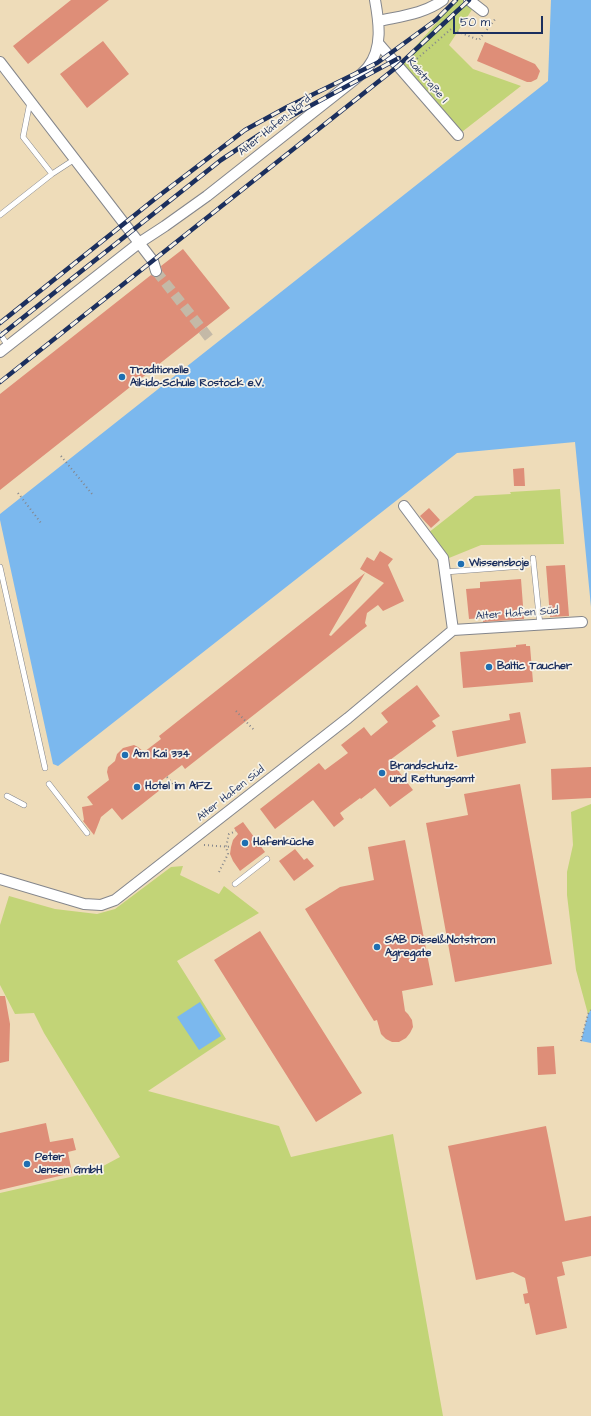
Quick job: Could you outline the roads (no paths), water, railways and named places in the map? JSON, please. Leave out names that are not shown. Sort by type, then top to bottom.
[{"type":"street","name":"Alter Hafen Nord","points":[[4,349],[139,243],[207,196],[368,68],[373,59],[378,43],[379,21],[376,0]]},
{"type":"street","points":[[379,21],[420,12],[443,0]]},
{"type":"street","points":[[469,0],[483,11]]},
{"type":"street","name":"Kaistraße I","points":[[378,43],[458,135]]},
{"type":"street","points":[[0,62],[139,243],[152,261],[156,271]]},
{"type":"street","points":[[404,506],[443,558],[453,630]]},
{"type":"street","name":"Alter Hafen Süd","points":[[0,878],[84,904],[101,905],[115,900],[348,718],[453,630],[582,622]]},
{"type":"lane","points":[[30,102],[23,137],[52,174]]},
{"type":"lane","points":[[0,215],[52,174],[75,159]]},
{"type":"lane","points":[[0,334],[4,349]]},
{"type":"lane","points":[[533,558],[540,625]]},
{"type":"lane","points":[[445,572],[523,566]]},
{"type":"lane","points":[[0,567],[45,768]]},
{"type":"lane","points":[[49,784],[66,808],[87,833]]},
{"type":"lane","points":[[7,796],[24,805]]},
{"type":"lane","points":[[235,884],[267,858]]},
{"type":"water","points":[[551,0],[591,0],[591,607],[575,442],[457,453],[58,766],[53,764],[0,520],[0,514],[548,81]]},
{"type":"water","points":[[200,1002],[221,1036],[199,1050],[177,1017]]},
{"type":"water","points":[[591,1010],[591,1043],[581,1041],[588,1014]]},
{"type":"tunnel","points":[[156,271],[210,339]]},
{"type":"railway","points":[[318,92],[377,63],[436,20],[456,0]]},
{"type":"railway","points":[[0,382],[398,66],[469,0]]},
{"type":"railway","points":[[0,336],[221,160],[271,127],[399,58]]},
{"type":"railway","points":[[0,323],[156,198],[245,130],[322,90]]},
{"type":"place","name":"Traditionelle Aikido-Schule Rostock e.V.","points":[[122,377]]},
{"type":"place","name":"Wissensboje","points":[[461,564]]},
{"type":"place","name":"Baltic Taucher","points":[[489,667]]},
{"type":"place","name":"Am Kai 334","points":[[125,755]]},
{"type":"place","name":"Brandschutz- und Rettungsamt","points":[[382,773]]},
{"type":"place","name":"Hotel im AFZ","points":[[137,787]]},
{"type":"place","name":"Hafenküche","points":[[245,843]]},
{"type":"place","name":"SAB Diesel&Notstrom Agregate","points":[[377,947]]},
{"type":"place","name":"Peter Jensen GmbH","points":[[27,1164]]}]
